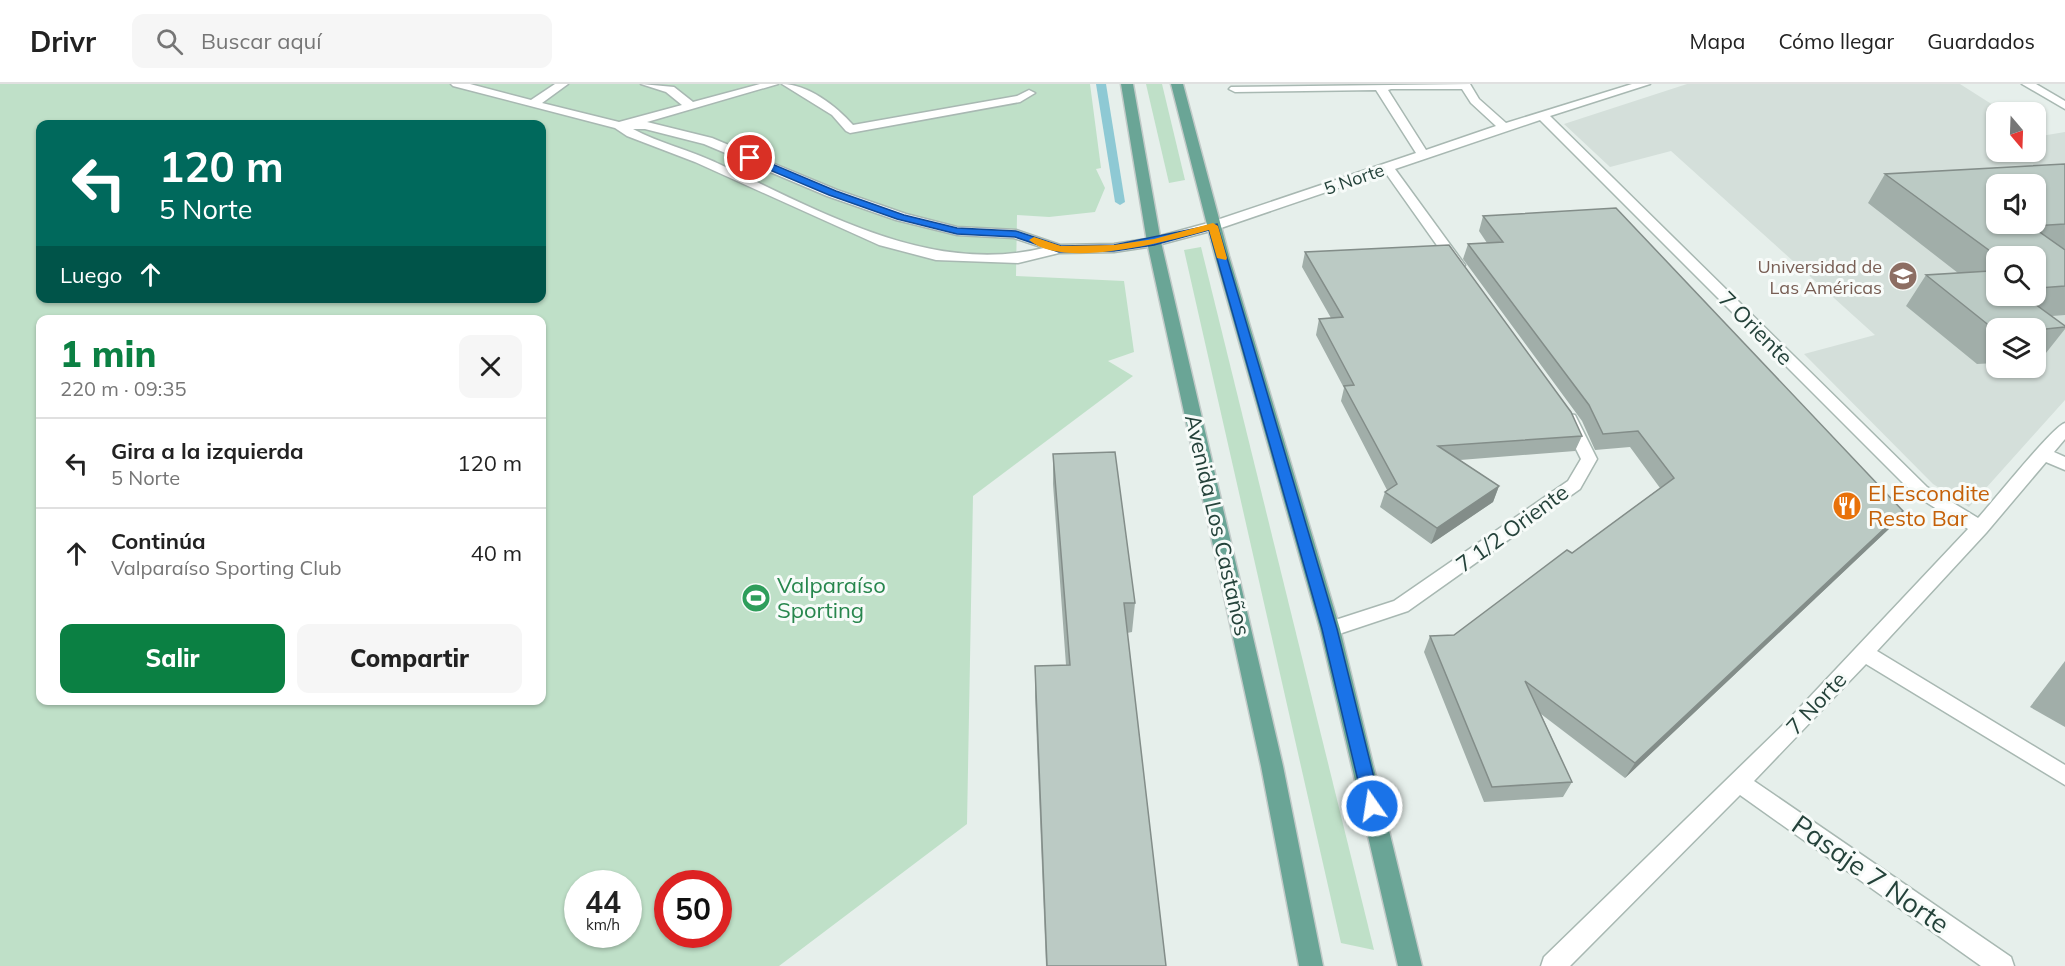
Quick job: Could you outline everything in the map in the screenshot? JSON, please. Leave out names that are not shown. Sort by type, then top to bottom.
[{"type":"main road","name":"Avenida Los Castaños","points":[[1127,84],[1154,242],[1272,765],[1311,966]]},
{"type":"main road","points":[[1177,84],[1213,226],[1330,629],[1410,966]]},
{"type":"street","points":[[458,84],[535,102],[619,126],[772,84]]},
{"type":"street","points":[[535,102],[562,84]]},
{"type":"street","points":[[647,84],[669,86],[689,105]]},
{"type":"street","points":[[788,84],[836,114],[850,129],[1020,99],[1029,93]]},
{"type":"street","name":"5 Norte","points":[[619,126],[631,133],[699,159],[884,242],[936,256],[1018,259],[1059,249],[1114,248],[1154,242],[1213,226],[1505,129],[1607,89],[1644,84]]},
{"type":"street","points":[[2028,84],[2065,106]]},
{"type":"street","points":[[1235,89],[1464,85],[1475,102],[1505,129]]},
{"type":"street","points":[[1385,87],[1382,89],[1423,155]]},
{"type":"street","name":"7 Oriente","points":[[1542,115],[1921,491],[1980,528]]},
{"type":"street","name":"5 Norte","points":[[619,126],[645,125],[708,141],[832,193],[901,217],[957,231],[1016,234],[1059,249]]},
{"type":"street","points":[[1387,167],[1470,282]]},
{"type":"street","name":"7 1/2 Oriente","points":[[1330,629],[1401,606],[1574,485],[1589,459],[1574,426],[1560,407]]},
{"type":"street","name":"7 Norte","points":[[1553,966],[1740,783],[1980,528],[2065,428]]},
{"type":"street","points":[[2042,453],[2065,464]]},
{"type":"street","points":[[1863,652],[2065,776]]},
{"type":"street","name":"Pasaje 7 Norte","points":[[1740,783],[2002,966]]},
{"type":"shaded area","name":"Universidad de Las Américas","points":[[1687,84],[1960,84],[1988,102],[1986,102],[1986,162],[2046,162],[2046,135],[2065,132],[2065,400],[1969,507],[1933,484],[1804,354],[1875,335],[1671,151],[1610,167],[1564,124]]},
{"type":"green space","name":"Valparaíso Sporting","points":[[0,84],[1090,84],[1101,168],[1096,169],[1105,188],[1095,212],[1049,217],[1017,215],[1016,276],[1124,281],[1134,352],[1108,361],[1133,376],[973,496],[967,824],[779,966],[0,966]]},
{"type":"green space","points":[[1146,84],[1162,84],[1185,180],[1169,183]]},
{"type":"green space","points":[[1201,247],[1374,950],[1341,943],[1184,250]]},
{"type":"building","points":[[2065,164],[2065,224],[2046,225],[2046,174],[1986,174],[1986,234],[2042,234],[2065,250],[2065,286],[2046,287],[2046,246],[1986,246],[1986,248],[1885,174]]},
{"type":"building","points":[[1616,208],[1903,511],[1635,763],[1525,681],[1572,782],[1492,787],[1430,636],[1454,635],[1567,550],[1572,553],[1674,478],[1638,431],[1603,434],[1589,405],[1468,244],[1503,242],[1483,216]]},
{"type":"building","points":[[1449,245],[1571,412],[1582,436],[1438,446],[1499,486],[1437,528],[1385,492],[1397,484],[1344,386],[1354,385],[1319,319],[1343,317],[1305,252]]},
{"type":"building","points":[[1986,271],[1986,306],[2038,306],[2065,327],[2046,329],[2046,318],[1986,318],[1986,323],[1926,275]]},
{"type":"building","points":[[1115,452],[1135,603],[1124,603],[1166,966],[1047,966],[1035,666],[1070,665],[1053,454]]},
{"type":"waterway","points":[[1101,84],[1120,202]]},
{"type":"slow traffic","points":[[1034,240],[1059,249],[1114,248],[1154,242],[1213,226],[1222,258]]},
{"type":"place","name":"Universidad de Las Américas","points":[[1903,276]]},
{"type":"place","name":"El Escondite Resto Bar","points":[[1847,506]]},
{"type":"place","name":"Valparaíso Sporting","points":[[756,598]]},
{"type":"route","points":[[750,158],[832,193],[901,217],[957,231],[1016,234],[1059,249],[1114,248],[1154,242],[1213,226],[1330,629],[1372,806]]}]
